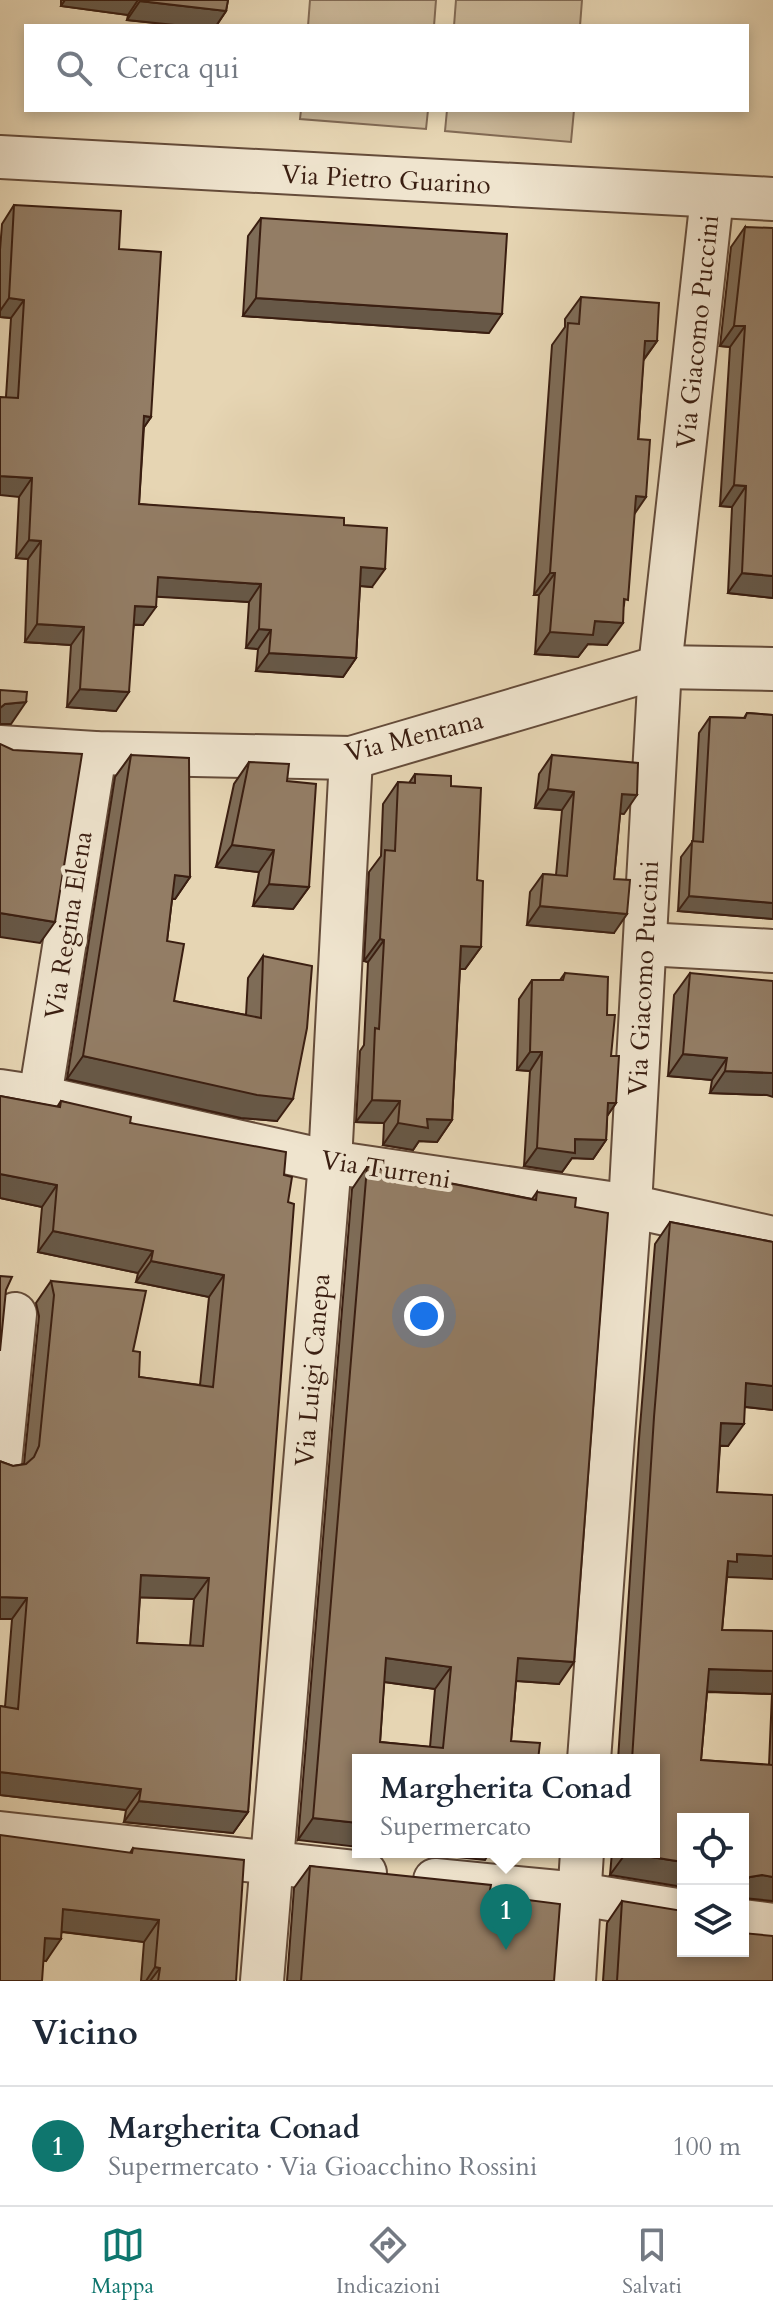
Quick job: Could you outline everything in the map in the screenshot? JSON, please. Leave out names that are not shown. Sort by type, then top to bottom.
[{"type":"street","name":"Via Pietro Guarino","points":[[0,157],[773,199]]},
{"type":"street","name":"Via Giacomo Puccini","points":[[589,1754],[630,1206],[660,667],[712,197]]},
{"type":"street","name":"Via Mentana","points":[[0,747],[95,753],[351,758],[660,667],[773,669]]},
{"type":"street","name":"Via Regina Elena","points":[[20,1094],[95,753]]},
{"type":"street","name":"Via Luigi Canepa","points":[[262,1981],[330,1162],[351,758]]},
{"type":"street","points":[[645,944],[773,951]]},
{"type":"street","name":"Via Turreni","points":[[20,1094],[330,1162],[630,1206],[773,1238]]},
{"type":"street","points":[[0,1464],[15,1314]]},
{"type":"street","points":[[0,1833],[579,1894],[677,1910]]},
{"type":"street","points":[[574,1981],[582,1858]]},
{"type":"street","points":[[749,1922],[773,1925]]},
{"type":"shaded area","points":[[310,0],[436,0],[434,24],[308,24]]},
{"type":"shaded area","points":[[456,0],[582,0],[580,24],[454,24]]},
{"type":"shaded area","points":[[301,112],[428,112],[426,129],[300,119]]},
{"type":"shaded area","points":[[447,112],[574,112],[571,142],[445,131]]},
{"type":"building","points":[[140,0],[228,0],[226,11]]},
{"type":"building","points":[[14,205],[121,211],[119,249],[161,252],[151,417],[144,416],[139,504],[344,518],[344,525],[387,528],[385,569],[361,567],[356,658],[269,653],[271,630],[259,629],[261,584],[158,577],[156,607],[135,606],[129,692],[80,689],[84,627],[37,624],[41,541],[29,540],[32,478],[0,476],[0,397],[18,398],[24,300],[9,298]]},
{"type":"building","points":[[261,218],[507,234],[502,314],[256,298]]},
{"type":"building","points":[[745,227],[773,228],[773,576],[742,573],[746,486],[734,485],[745,326],[734,326]]},
{"type":"building","points":[[581,297],[659,303],[657,341],[645,341],[638,439],[650,440],[646,497],[636,496],[628,600],[624,599],[623,623],[595,621],[593,635],[550,632],[555,573],[550,573],[568,323],[579,324]]},
{"type":"building","points":[[0,690],[27,692],[26,702],[5,704],[0,708]]},
{"type":"building","points":[[747,713],[773,715],[773,903],[689,896],[692,841],[703,842],[710,717],[745,718]]},
{"type":"building","points":[[0,744],[13,750],[82,754],[55,922],[0,913]]},
{"type":"building","points":[[131,755],[189,758],[190,877],[175,875],[167,941],[184,944],[174,1001],[261,1018],[263,956],[312,966],[307,1028],[293,1099],[257,1095],[83,1056]]},
{"type":"building","points":[[552,755],[638,763],[637,795],[622,794],[614,879],[630,880],[627,914],[540,906],[543,874],[567,876],[574,792],[548,789]]},
{"type":"building","points":[[249,762],[289,764],[287,781],[316,784],[309,887],[269,884],[274,850],[232,845]]},
{"type":"building","points":[[415,774],[451,776],[451,786],[481,788],[477,880],[483,881],[481,947],[461,946],[452,1120],[427,1119],[428,1128],[398,1123],[400,1101],[372,1100],[384,940],[380,939],[385,850],[395,851],[398,782],[415,783]]},
{"type":"building","points":[[565,973],[608,977],[607,1015],[615,1015],[611,1056],[619,1056],[616,1103],[608,1103],[606,1140],[575,1139],[575,1153],[537,1148],[542,1052],[530,1052],[532,980],[563,980]]},
{"type":"building","points":[[690,973],[773,981],[773,1073],[725,1071],[727,1058],[683,1054]]},
{"type":"building","points":[[0,1096],[60,1107],[61,1101],[131,1117],[130,1123],[286,1152],[284,1175],[292,1177],[288,1202],[294,1204],[248,1812],[139,1801],[141,1789],[0,1772],[0,1706],[18,1709],[27,1598],[0,1597],[0,1461],[13,1466],[26,1464],[39,1446],[54,1295],[51,1281],[146,1291],[133,1351],[140,1352],[139,1377],[213,1387],[224,1275],[151,1261],[153,1251],[53,1231],[57,1185],[0,1174]],"holes":[[[141,1575],[209,1578],[203,1646],[137,1643]]]},
{"type":"building","points":[[367,1167],[436,1178],[437,1181],[536,1200],[537,1192],[576,1198],[575,1207],[608,1213],[574,1662],[518,1658],[511,1741],[540,1743],[539,1754],[352,1754],[352,1822],[313,1818]],"holes":[[[386,1658],[451,1667],[443,1748],[380,1742]]]},
{"type":"building","points":[[670,1222],[773,1242],[773,1386],[746,1383],[744,1424],[721,1423],[717,1492],[773,1495],[773,1556],[737,1554],[737,1562],[728,1561],[722,1630],[773,1631],[773,1671],[709,1669],[701,1760],[773,1765],[773,1877],[749,1878],[749,1813],[677,1813],[677,1861],[658,1858],[660,1754],[632,1754]]},
{"type":"building","points":[[0,1276],[12,1277],[6,1290],[0,1351]]},
{"type":"building","points":[[0,1835],[132,1853],[133,1848],[244,1860],[236,1981],[158,1981],[160,1968],[155,1967],[159,1920],[63,1909],[61,1939],[45,1938],[42,1981],[0,1981]]},
{"type":"building","points":[[310,1866],[491,1885],[489,1895],[560,1904],[554,1981],[301,1981]]},
{"type":"building","points":[[622,1901],[677,1910],[677,1957],[749,1957],[749,1934],[773,1936],[773,1981],[617,1981]]},
{"type":"place","name":"Margherita Conad","points":[[506,1950]]}]
